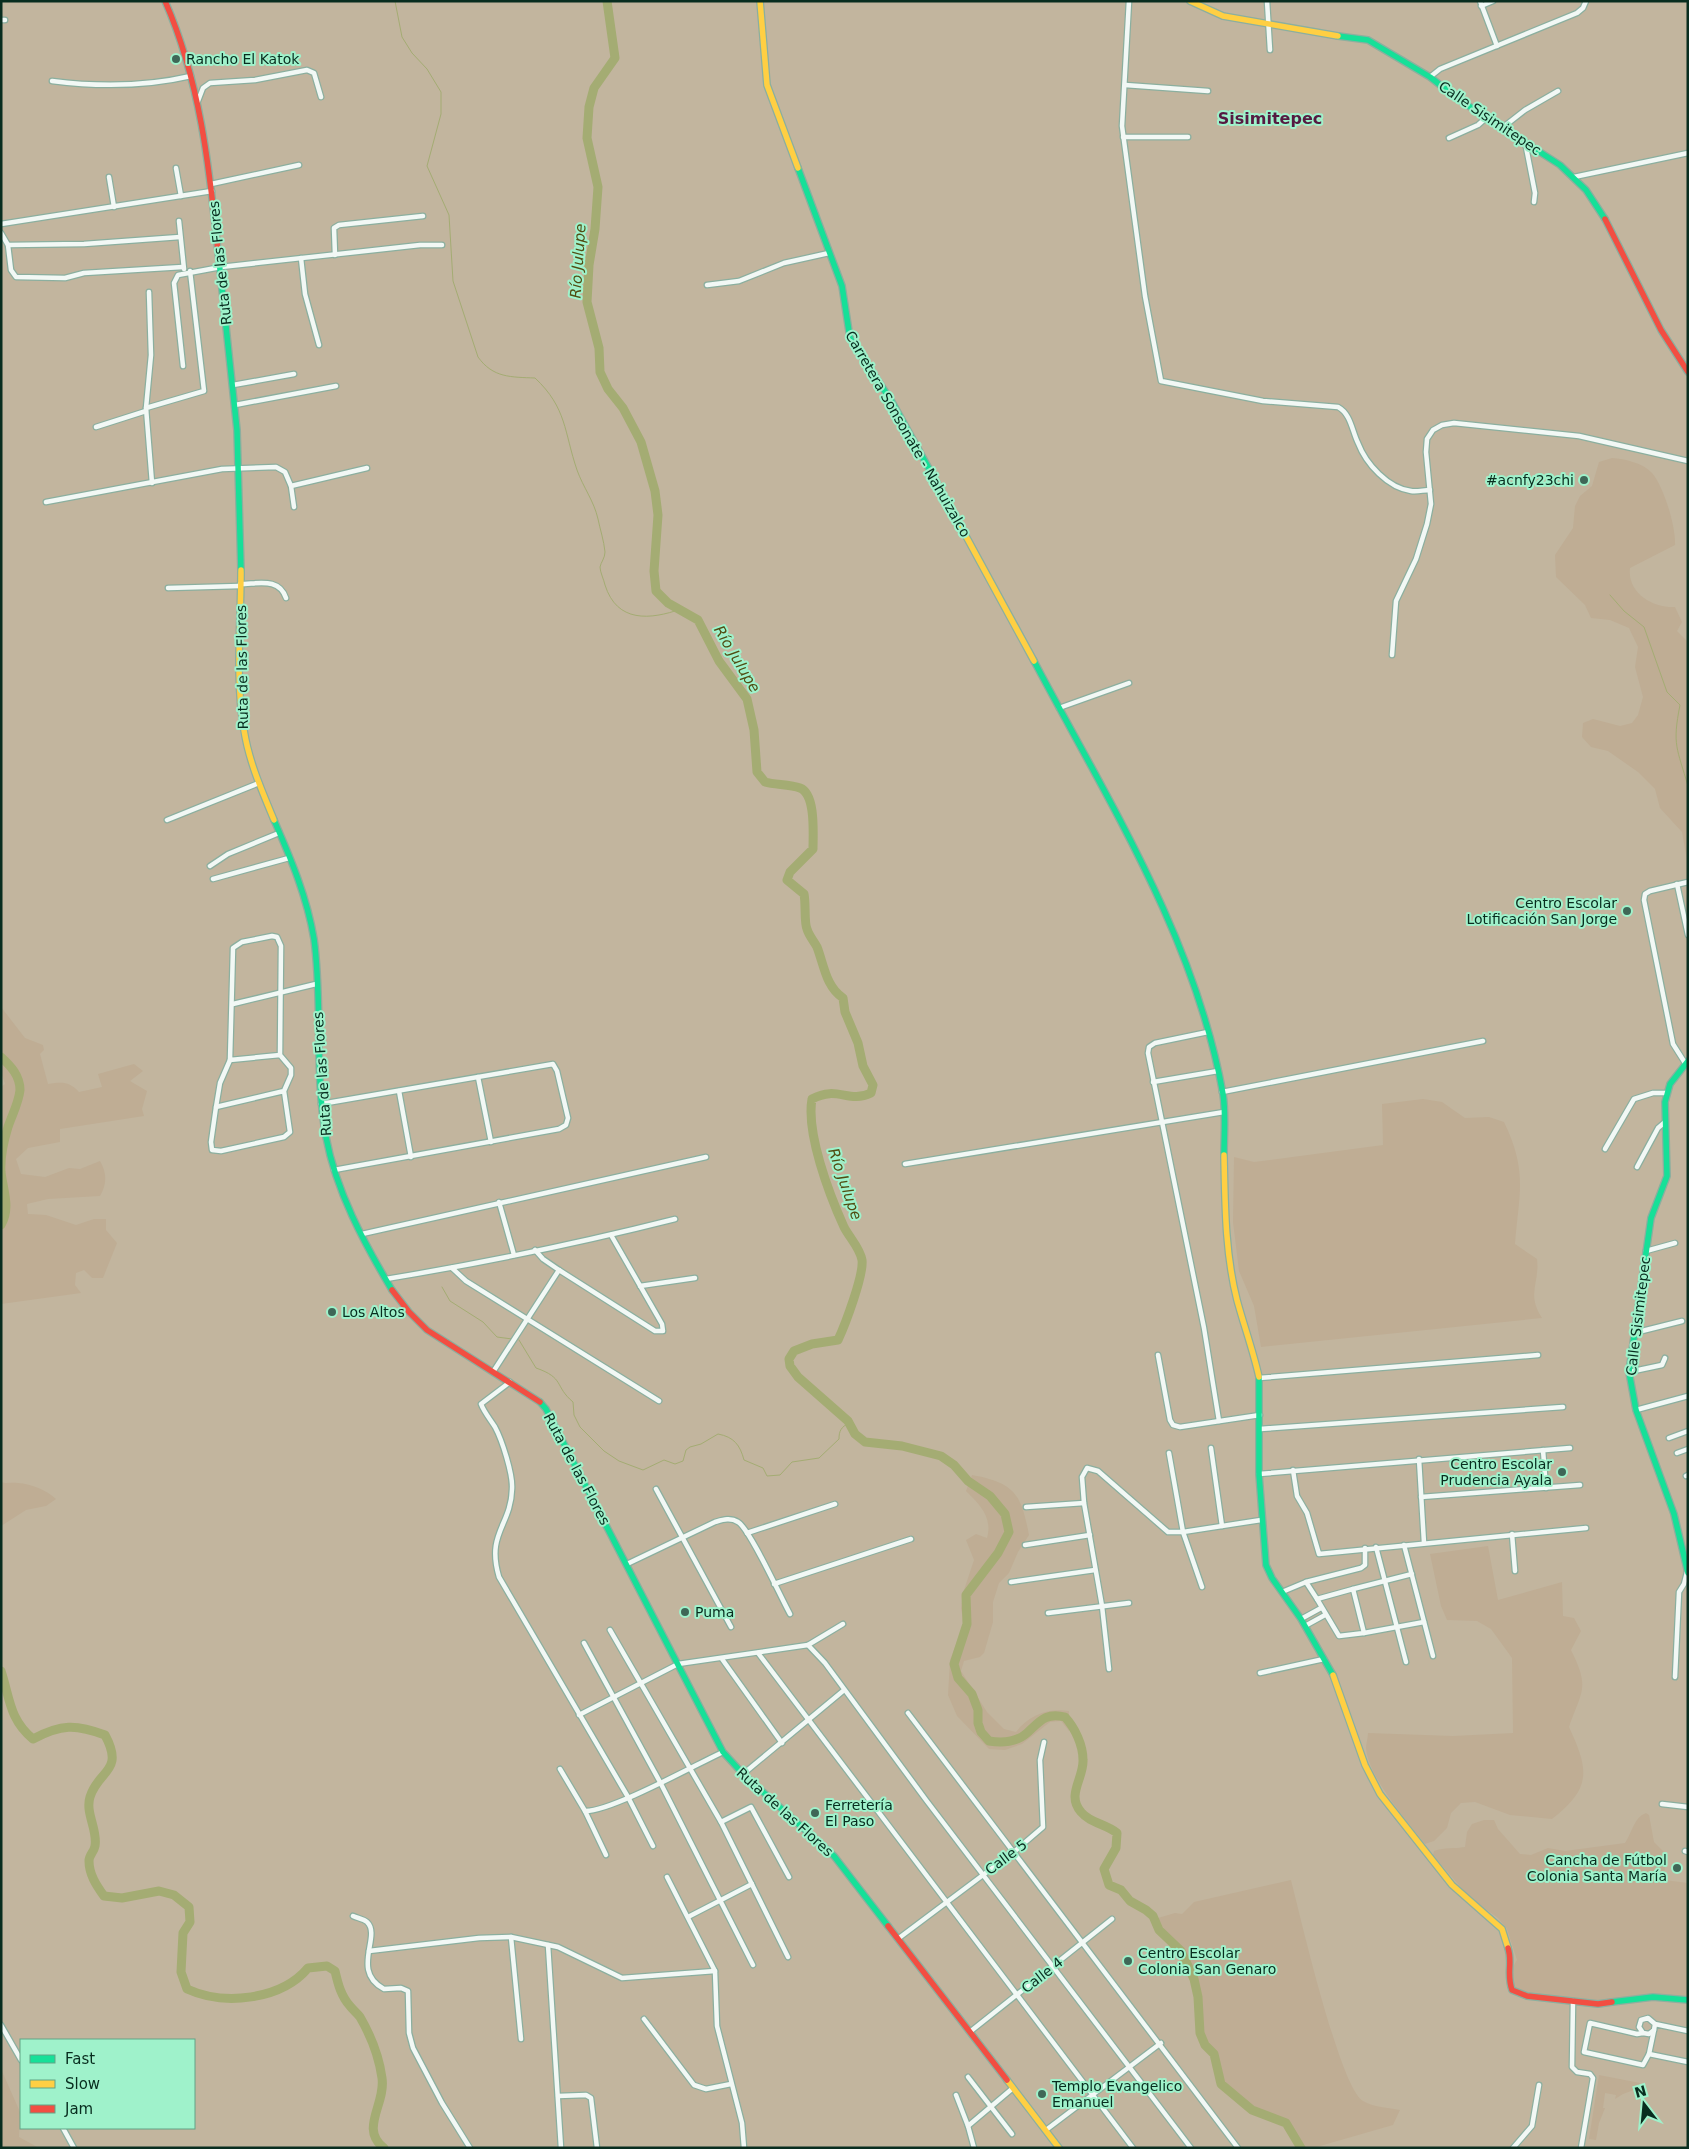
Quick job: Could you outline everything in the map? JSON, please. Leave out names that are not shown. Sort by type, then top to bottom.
[{"type":"street","name":"Ruta de las Flores","points":[[165,1],[183,41],[197,102],[211,184],[221,267],[238,469],[241,722],[248,755],[309,913],[316,984],[322,1104],[326,1136],[334,1170],[346,1201],[386,1279],[414,1320],[537,1399],[546,1409],[723,1752],[743,1774],[834,1856],[971,2031],[1059,2148]]},
{"type":"street","name":"Carretera Sonsonate - Nahuizalco","points":[[760,1],[767,85],[842,286],[847,329],[850,338],[905,426],[1059,708],[1160,901],[1194,983],[1222,1092],[1225,1209],[1228,1247],[1237,1298],[1252,1342],[1259,1378],[1259,1474],[1261,1520],[1266,1565],[1324,1659],[1348,1713],[1367,1768],[1380,1794],[1452,1885],[1502,1928],[1511,1956],[1508,1978],[1510,1988],[1523,1995],[1574,2001]]},
{"type":"street","points":[[1130,1],[1124,136],[1146,307],[1160,381],[1263,401],[1338,407],[1344,410],[1348,417],[1358,445],[1366,459],[1380,474],[1396,486],[1410,491],[1430,490]]},
{"type":"street","name":"Calle Sisimitepec","points":[[1190,1],[1223,16],[1318,34],[1368,40],[1430,77],[1486,118],[1525,142],[1574,177],[1601,211],[1663,333],[1688,372]]},
{"type":"street","points":[[1267,1],[1270,50]]},
{"type":"street","points":[[1493,1],[1481,3],[1497,46]]},
{"type":"street","points":[[1430,77],[1440,69],[1581,11],[1586,1]]},
{"type":"street","points":[[197,102],[203,88],[210,82],[255,80],[307,70],[311,70],[314,73],[321,96]]},
{"type":"street","points":[[52,81],[86,85],[125,86],[152,84],[191,76]]},
{"type":"street","points":[[1125,85],[1208,90]]},
{"type":"street","points":[[1502,128],[1525,110],[1558,90]]},
{"type":"street","points":[[1449,138],[1478,125],[1486,118]]},
{"type":"street","points":[[1124,136],[1188,137]]},
{"type":"street","points":[[1525,142],[1535,193],[1534,202]]},
{"type":"street","points":[[1574,177],[1688,152]]},
{"type":"street","points":[[211,184],[298,166]]},
{"type":"street","points":[[176,168],[181,196]]},
{"type":"street","points":[[109,177],[114,207]]},
{"type":"street","points":[[1,224],[212,191]]},
{"type":"street","points":[[334,255],[332,234],[334,228],[339,225],[423,216]]},
{"type":"street","points":[[96,427],[204,391],[179,221]]},
{"type":"street","points":[[1,233],[8,245],[13,275],[22,278],[65,278],[84,273],[186,270],[420,246],[442,246]]},
{"type":"street","points":[[8,245],[84,244],[180,237]]},
{"type":"street","points":[[708,284],[739,281],[784,263],[829,252]]},
{"type":"street","points":[[301,258],[307,301],[320,345]]},
{"type":"street","points":[[183,366],[174,283],[176,277],[186,270]]},
{"type":"street","points":[[149,292],[151,355],[146,410],[152,483]]},
{"type":"street","points":[[232,385],[294,374]]},
{"type":"street","points":[[234,405],[336,386]]},
{"type":"street","points":[[1392,655],[1396,600],[1416,559],[1427,524],[1430,490],[1426,452],[1427,439],[1433,430],[1442,425],[1454,423],[1578,436],[1688,461]]},
{"type":"street","points":[[46,502],[222,468],[281,468],[291,486],[294,507]]},
{"type":"street","points":[[291,486],[368,468]]},
{"type":"street","points":[[168,588],[277,584],[283,588],[286,598]]},
{"type":"street","points":[[1059,708],[1129,683]]},
{"type":"street","points":[[167,820],[259,783]]},
{"type":"street","points":[[210,866],[228,854],[279,833]]},
{"type":"street","points":[[213,879],[289,858]]},
{"type":"street","points":[[1686,1062],[1673,1044],[1644,900],[1645,894],[1650,891],[1688,882]]},
{"type":"street","points":[[1677,884],[1688,935]]},
{"type":"street","points":[[272,936],[277,937],[281,946],[280,1055],[291,1068],[291,1075],[284,1091],[290,1128],[287,1135],[216,1152],[212,1150],[211,1142],[220,1084],[230,1060],[233,1004],[233,948],[242,942],[272,936]]},
{"type":"street","points":[[233,1004],[316,984]]},
{"type":"street","points":[[1208,1032],[1149,1046],[1148,1054],[1204,1328],[1219,1421]]},
{"type":"street","points":[[1222,1092],[1483,1041]]},
{"type":"street","points":[[230,1060],[280,1055]]},
{"type":"street","name":"Calle Sisimitepec","points":[[1686,1062],[1674,1076],[1666,1093],[1667,1176],[1653,1209],[1628,1372],[1636,1410],[1674,1514],[1687,1573]]},
{"type":"street","points":[[322,1104],[553,1064],[557,1071],[568,1118],[566,1125],[560,1129],[334,1170]]},
{"type":"street","points":[[1153,1082],[1218,1071]]},
{"type":"street","points":[[478,1078],[491,1142]]},
{"type":"street","points":[[216,1107],[284,1091]]},
{"type":"street","points":[[399,1092],[411,1157]]},
{"type":"street","points":[[1605,1149],[1634,1099],[1653,1093],[1666,1093]]},
{"type":"street","points":[[905,1164],[1224,1112]]},
{"type":"street","points":[[1638,1167],[1658,1128],[1665,1122]]},
{"type":"street","points":[[362,1234],[706,1157]]},
{"type":"street","points":[[499,1202],[514,1255]]},
{"type":"street","points":[[386,1279],[452,1268],[611,1236],[675,1219]]},
{"type":"street","points":[[535,1250],[543,1259],[559,1270],[656,1331],[663,1331],[662,1324],[611,1236]]},
{"type":"street","points":[[1646,1251],[1675,1243]]},
{"type":"street","points":[[452,1268],[466,1281],[529,1318],[659,1401]]},
{"type":"street","points":[[493,1372],[559,1270]]},
{"type":"street","points":[[640,1286],[695,1278]]},
{"type":"street","points":[[1634,1333],[1682,1321]]},
{"type":"street","points":[[1158,1355],[1170,1420],[1173,1425],[1180,1427],[1260,1416]]},
{"type":"street","points":[[1259,1378],[1538,1355]]},
{"type":"street","points":[[1628,1372],[1662,1364],[1665,1358]]},
{"type":"street","points":[[510,1382],[481,1404],[499,1435],[512,1488],[509,1509],[499,1530],[495,1561],[507,1593],[628,1797],[653,1846]]},
{"type":"street","points":[[1636,1410],[1688,1396]]},
{"type":"street","points":[[1260,1429],[1563,1407]]},
{"type":"street","points":[[1669,1438],[1688,1432]]},
{"type":"street","points":[[1211,1448],[1222,1526]]},
{"type":"street","points":[[1259,1474],[1419,1459],[1570,1448]]},
{"type":"street","points":[[1677,1452],[1688,1449]]},
{"type":"street","points":[[1543,1450],[1546,1488]]},
{"type":"street","points":[[1169,1453],[1183,1532],[1202,1587]]},
{"type":"street","points":[[1419,1459],[1424,1543]]},
{"type":"street","points":[[1109,1669],[1102,1606],[1084,1503],[1083,1472],[1086,1468],[1092,1468],[1168,1532],[1183,1532],[1261,1520]]},
{"type":"street","points":[[1293,1470],[1297,1496],[1307,1513],[1319,1554],[1365,1548],[1586,1528]]},
{"type":"street","points":[[1421,1497],[1580,1485]]},
{"type":"street","points":[[656,1489],[731,1627]]},
{"type":"street","points":[[1026,1507],[1084,1503]]},
{"type":"street","points":[[747,1533],[834,1504]]},
{"type":"street","points":[[627,1564],[715,1522],[730,1519],[742,1525],[790,1614]]},
{"type":"street","points":[[1512,1534],[1515,1571]]},
{"type":"street","points":[[1025,1545],[1090,1535]]},
{"type":"street","points":[[774,1584],[911,1539]]},
{"type":"street","points":[[1404,1545],[1433,1656]]},
{"type":"street","points":[[1376,1547],[1406,1662]]},
{"type":"street","points":[[1282,1592],[1306,1582],[1361,1568],[1365,1565],[1366,1561],[1365,1548]]},
{"type":"street","points":[[1011,1582],[1095,1570]]},
{"type":"street","points":[[1676,1677],[1679,1592],[1684,1584],[1687,1573]]},
{"type":"street","points":[[1317,1599],[1412,1574]]},
{"type":"street","points":[[1306,1582],[1339,1636],[1424,1622]]},
{"type":"street","points":[[1353,1589],[1364,1633]]},
{"type":"street","points":[[1048,1613],[1129,1603]]},
{"type":"street","points":[[1301,1619],[1321,1608]]},
{"type":"street","points":[[1305,1626],[1325,1614]]},
{"type":"street","points":[[578,1715],[678,1664],[808,1645],[843,1624]]},
{"type":"street","points":[[610,1630],[721,1822],[788,1957]]},
{"type":"street","points":[[584,1642],[660,1782],[753,1965]]},
{"type":"street","points":[[808,1645],[818,1654],[843,1691],[1191,2148]]},
{"type":"street","points":[[758,1653],[1016,1995],[1094,2094],[1133,2148]]},
{"type":"street","points":[[722,1659],[782,1743]]},
{"type":"street","points":[[1260,1673],[1324,1659]]},
{"type":"street","points":[[743,1774],[843,1691]]},
{"type":"street","points":[[908,1713],[1015,1851],[1238,2148]]},
{"type":"street","name":"Calle 5","points":[[899,1938],[1015,1851],[1043,1827],[1040,1760],[1044,1742]]},
{"type":"street","points":[[585,1811],[592,1812],[628,1797],[723,1752]]},
{"type":"street","points":[[560,1769],[585,1811],[606,1855]]},
{"type":"street","points":[[1662,1804],[1688,1806]]},
{"type":"street","points":[[721,1822],[752,1807],[789,1876]]},
{"type":"street","points":[[667,1877],[715,1971],[717,2026],[742,2123],[744,2148]]},
{"type":"street","points":[[688,1917],[752,1884]]},
{"type":"street","points":[[353,1916],[368,1923],[370,1930],[369,1972],[377,1985],[384,1989],[401,1988],[408,1991],[408,2026],[413,2048],[442,2103],[470,2148]]},
{"type":"street","name":"Calle 4","points":[[971,2031],[1112,1919]]},
{"type":"street","points":[[369,1951],[479,1938],[511,1937],[567,1951],[622,1978],[715,1971]]},
{"type":"street","points":[[511,1937],[521,2040]]},
{"type":"street","points":[[548,1945],[561,2148]]},
{"type":"street","points":[[1581,2148],[1594,2078],[1590,2074],[1576,2072],[1572,2067],[1574,2001],[1607,2004],[1653,1997],[1688,2000]]},
{"type":"street","points":[[1651,2043],[1639,2027],[1639,2022],[1645,2018],[1652,2020],[1655,2024],[1688,2031]]},
{"type":"street","points":[[644,2019],[694,2085],[706,2089],[731,2084]]},
{"type":"street","points":[[1654,2030],[1644,2034],[1637,2034],[1590,2023],[1584,2052],[1639,2064],[1646,2062],[1649,2054],[1654,2030],[1655,2024]]},
{"type":"street","points":[[1,2026],[20,2058]]},
{"type":"street","points":[[1630,2031],[1639,2027]]},
{"type":"street","points":[[1046,2130],[1160,2043]]},
{"type":"street","points":[[1649,2054],[1688,2062]]},
{"type":"street","points":[[968,2077],[1012,2134]]},
{"type":"street","points":[[1513,2148],[1532,2126],[1540,2085]]},
{"type":"street","points":[[968,2126],[1014,2088]]},
{"type":"street","points":[[558,2096],[586,2095],[591,2098],[597,2148]]},
{"type":"street","points":[[956,2095],[974,2148]]},
{"type":"street","points":[[64,2129],[74,2148]]},
{"type":"shaded area","points":[[1,1],[1688,1],[1688,2148],[1,2148]]},
{"type":"shaded area","points":[[1612,458],[1634,462],[1652,473],[1665,497],[1674,528],[1675,545],[1630,568],[1630,577],[1637,592],[1650,602],[1667,607],[1675,607],[1682,622],[1677,631],[1688,642],[1688,866],[1682,832],[1660,808],[1655,789],[1638,772],[1608,751],[1591,747],[1582,737],[1583,723],[1593,719],[1620,726],[1632,723],[1638,715],[1643,697],[1635,667],[1638,647],[1629,628],[1610,620],[1591,618],[1585,605],[1556,577],[1555,555],[1573,528],[1575,506],[1580,496],[1592,486],[1599,462]]},
{"type":"shaded area","points":[[1,1007],[25,1038],[43,1045],[44,1050],[40,1054],[48,1084],[65,1083],[79,1092],[102,1087],[98,1074],[134,1064],[143,1071],[130,1081],[147,1091],[142,1109],[144,1116],[60,1129],[60,1142],[28,1148],[16,1159],[21,1174],[45,1177],[69,1168],[80,1169],[100,1161],[105,1178],[100,1196],[48,1199],[27,1204],[28,1214],[46,1215],[76,1225],[94,1219],[106,1219],[106,1230],[117,1243],[103,1278],[92,1278],[84,1270],[76,1273],[75,1285],[81,1293],[1,1304],[1,1087],[5,1084],[1,1072]]},
{"type":"shaded area","points":[[1423,1099],[1442,1102],[1465,1118],[1489,1117],[1504,1122],[1512,1140],[1519,1169],[1520,1196],[1515,1244],[1537,1259],[1534,1295],[1537,1310],[1542,1318],[1261,1347],[1254,1306],[1239,1271],[1233,1222],[1234,1157],[1254,1162],[1383,1145],[1382,1104]]},
{"type":"shaded area","points":[[972,1475],[998,1482],[1014,1493],[1023,1509],[1029,1535],[1018,1552],[1009,1573],[999,1583],[993,1602],[993,1622],[984,1653],[980,1657],[964,1661],[961,1671],[987,1712],[1004,1729],[1016,1732],[1027,1721],[1040,1714],[1061,1710],[1069,1711],[1069,1731],[1061,1721],[1050,1722],[1022,1744],[1005,1750],[989,1749],[957,1716],[948,1695],[950,1660],[964,1624],[961,1609],[963,1593],[974,1560],[966,1540],[976,1534],[987,1538],[988,1530],[984,1511],[966,1491]]},
{"type":"shaded area","points":[[1,1482],[34,1486],[56,1499],[46,1506],[26,1510],[1,1526]]},
{"type":"shaded area","points":[[1488,1546],[1498,1600],[1562,1582],[1563,1616],[1574,1618],[1581,1631],[1571,1650],[1581,1673],[1582,1689],[1569,1727],[1580,1755],[1583,1778],[1574,1798],[1552,1819],[1510,1815],[1475,1802],[1461,1803],[1451,1813],[1447,1828],[1434,1841],[1425,1844],[1399,1812],[1374,1772],[1368,1760],[1366,1748],[1368,1733],[1453,1736],[1513,1733],[1512,1658],[1491,1629],[1477,1621],[1447,1620],[1441,1606],[1430,1554]]},
{"type":"shaded area","points":[[1646,1813],[1649,1815],[1654,1842],[1666,1854],[1664,1880],[1688,1883],[1688,1997],[1658,1994],[1636,1995],[1603,2002],[1522,1992],[1516,1989],[1512,1974],[1517,1960],[1507,1929],[1498,1918],[1470,1898],[1433,1855],[1434,1851],[1465,1847],[1467,1832],[1472,1824],[1484,1820],[1494,1820],[1498,1829],[1520,1854],[1531,1855],[1548,1848],[1565,1851],[1625,1843],[1636,1822]]},
{"type":"shaded area","points":[[1291,1880],[1332,2035],[1343,2066],[1354,2089],[1363,2101],[1381,2107],[1400,2110],[1393,2125],[1313,2148],[1304,2148],[1288,2121],[1253,2108],[1224,2084],[1216,2052],[1205,2043],[1202,2033],[1203,2016],[1191,1968],[1180,1946],[1161,1929],[1158,1918],[1175,1913],[1182,1914],[1194,1902]]},
{"type":"shaded area","points":[[1,2069],[20,2112],[19,2137],[39,2148],[1,2148]]},
{"type":"shaded area","points":[[1599,2075],[1640,2083],[1639,2088],[1615,2099],[1616,2095],[1605,2093],[1603,2108],[1605,2108],[1599,2123],[1596,2140],[1589,2139]]},
{"type":"waterway","points":[[395,1],[402,37],[412,53],[427,69],[441,92],[441,114],[427,166],[449,215],[453,281],[478,357],[496,373],[535,378],[559,410],[577,470],[596,512],[605,552],[600,567],[610,597],[626,612],[636,615],[658,615],[681,609]]},
{"type":"waterway","name":"Río Julupe","points":[[607,1],[615,58],[594,88],[589,107],[587,138],[598,187],[595,229],[589,265],[587,302],[599,348],[600,372],[608,389],[623,408],[641,442],[655,491],[658,515],[654,571],[656,591],[668,603],[698,620],[719,661],[747,699],[754,730],[757,772],[765,782],[800,788],[809,798],[813,825],[813,849],[790,872],[787,880],[804,894],[808,932],[817,947],[829,982],[843,998],[845,1012],[858,1043],[863,1066],[873,1085],[871,1093],[863,1096],[829,1094],[812,1099],[812,1129],[820,1163],[844,1227],[861,1256],[862,1267],[853,1300],[838,1340],[812,1344],[794,1351],[789,1359],[790,1366],[798,1377],[848,1421],[855,1434],[865,1442],[902,1446],[941,1456],[954,1465],[968,1481],[990,1496],[1005,1514],[1009,1532],[998,1553],[966,1595],[967,1624],[954,1664],[958,1678],[972,1694],[978,1710],[978,1723],[981,1732],[989,1741],[1009,1741],[1023,1736],[1040,1721],[1048,1717],[1065,1717],[1069,1721],[1078,1737],[1083,1754],[1083,1767],[1075,1793],[1077,1806],[1089,1819],[1117,1833],[1116,1848],[1104,1869],[1109,1885],[1121,1890],[1130,1901],[1153,1916],[1159,1930],[1181,1951],[1194,1979],[1198,1997],[1200,2033],[1205,2045],[1214,2054],[1221,2084],[1252,2110],[1286,2123],[1301,2148]]},
{"type":"waterway","points":[[1610,595],[1624,611],[1644,627],[1667,692],[1680,705],[1676,738],[1688,786]]},
{"type":"waterway","points":[[1,1057],[14,1072],[20,1085],[17,1104],[7,1132],[2,1155],[1,1172],[6,1212],[1,1225]]},
{"type":"waterway","points":[[442,1287],[450,1301],[483,1322],[497,1337],[512,1339]]},
{"type":"waterway","points":[[519,1340],[536,1368],[551,1375],[573,1402],[574,1415],[580,1427],[604,1451],[619,1461],[643,1470],[664,1460],[675,1464],[683,1461],[686,1450],[718,1434],[724,1435],[736,1442],[744,1460],[763,1468],[767,1476],[780,1475],[792,1462],[819,1458],[839,1439],[841,1430],[849,1423]]},
{"type":"waterway","points":[[1,1671],[11,1708],[19,1724],[33,1739],[52,1730],[69,1727],[77,1727],[105,1735],[112,1756],[108,1770],[94,1788],[90,1797],[89,1809],[95,1840],[89,1859],[89,1866],[96,1884],[104,1896],[122,1898],[159,1891],[174,1895],[189,1907],[190,1922],[183,1933],[181,1972],[187,1989],[218,1997],[251,1997],[283,1987],[297,1979],[308,1968],[327,1966],[335,1971],[342,1994],[364,2024],[379,2062],[382,2088],[373,2124],[377,2141],[384,2148]]},
{"type":"traffic: fast","points":[[1338,36],[1368,40],[1430,77],[1458,99],[1560,165],[1586,190],[1605,219]]},
{"type":"traffic: fast","points":[[798,168],[842,286],[850,338],[892,402],[937,483]]},
{"type":"traffic: fast","points":[[218,251],[237,430],[241,570]]},
{"type":"traffic: fast","points":[[1034,661],[1145,870],[1170,924],[1192,980],[1210,1036],[1223,1094],[1225,1116],[1224,1155]]},
{"type":"traffic: fast","points":[[274,820],[303,893],[314,939],[318,988],[320,1088],[322,1112],[331,1157],[352,1216],[392,1290]]},
{"type":"traffic: fast","points":[[1688,1061],[1670,1084],[1665,1102],[1667,1176],[1651,1218],[1629,1372],[1636,1410],[1674,1514],[1688,1573]]},
{"type":"traffic: fast","points":[[1259,1377],[1259,1474],[1266,1565],[1272,1578],[1301,1619],[1333,1675]]},
{"type":"traffic: fast","points":[[540,1402],[546,1409],[723,1752],[743,1774],[834,1856],[888,1926]]},
{"type":"traffic: fast","points":[[1612,2002],[1653,1997],[1688,2000]]},
{"type":"traffic: slow","points":[[760,1],[767,85],[798,168]]},
{"type":"traffic: slow","points":[[1190,1],[1223,16],[1338,36]]},
{"type":"traffic: slow","points":[[937,483],[1034,661]]},
{"type":"traffic: slow","points":[[241,570],[239,671],[241,711],[246,742],[274,820]]},
{"type":"traffic: slow","points":[[1224,1155],[1226,1228],[1230,1264],[1237,1300],[1259,1377]]},
{"type":"traffic: slow","points":[[1333,1675],[1365,1765],[1380,1794],[1452,1885],[1502,1929],[1508,1948]]},
{"type":"traffic: slow","points":[[1007,2080],[1059,2148]]},
{"type":"traffic: jam","points":[[165,1],[177,31],[195,93],[207,155],[218,251]]},
{"type":"traffic: jam","points":[[1605,219],[1661,330],[1688,372]]},
{"type":"traffic: jam","points":[[392,1290],[409,1312],[427,1330],[540,1402]]},
{"type":"traffic: jam","points":[[888,1926],[1007,2080]]},
{"type":"traffic: jam","points":[[1508,1948],[1512,1990],[1527,1996],[1598,2004],[1612,2002]]},
{"type":"place","name":"Rancho El Katok","points":[[176,59]]},
{"type":"place","name":"#acnfy23chi","points":[[1584,480]]},
{"type":"place","name":"Centro Escolar Lotificación San Jorge","points":[[1627,911]]},
{"type":"place","name":"Los Altos","points":[[332,1312]]},
{"type":"place","name":"Centro Escolar Prudencia Ayala","points":[[1562,1472]]},
{"type":"place","name":"Puma","points":[[685,1612]]},
{"type":"place","name":"Ferretería El Paso","points":[[815,1813]]},
{"type":"place","name":"Cancha de Fútbol Colonia Santa María","points":[[1677,1868]]},
{"type":"place","name":"Centro Escolar Colonia San Genaro","points":[[1128,1961]]},
{"type":"place","name":"Templo Evangelico Emanuel","points":[[1042,2094]]},
{"type":"district","name":"Sisimitepec","points":[[1270,118]]}]
